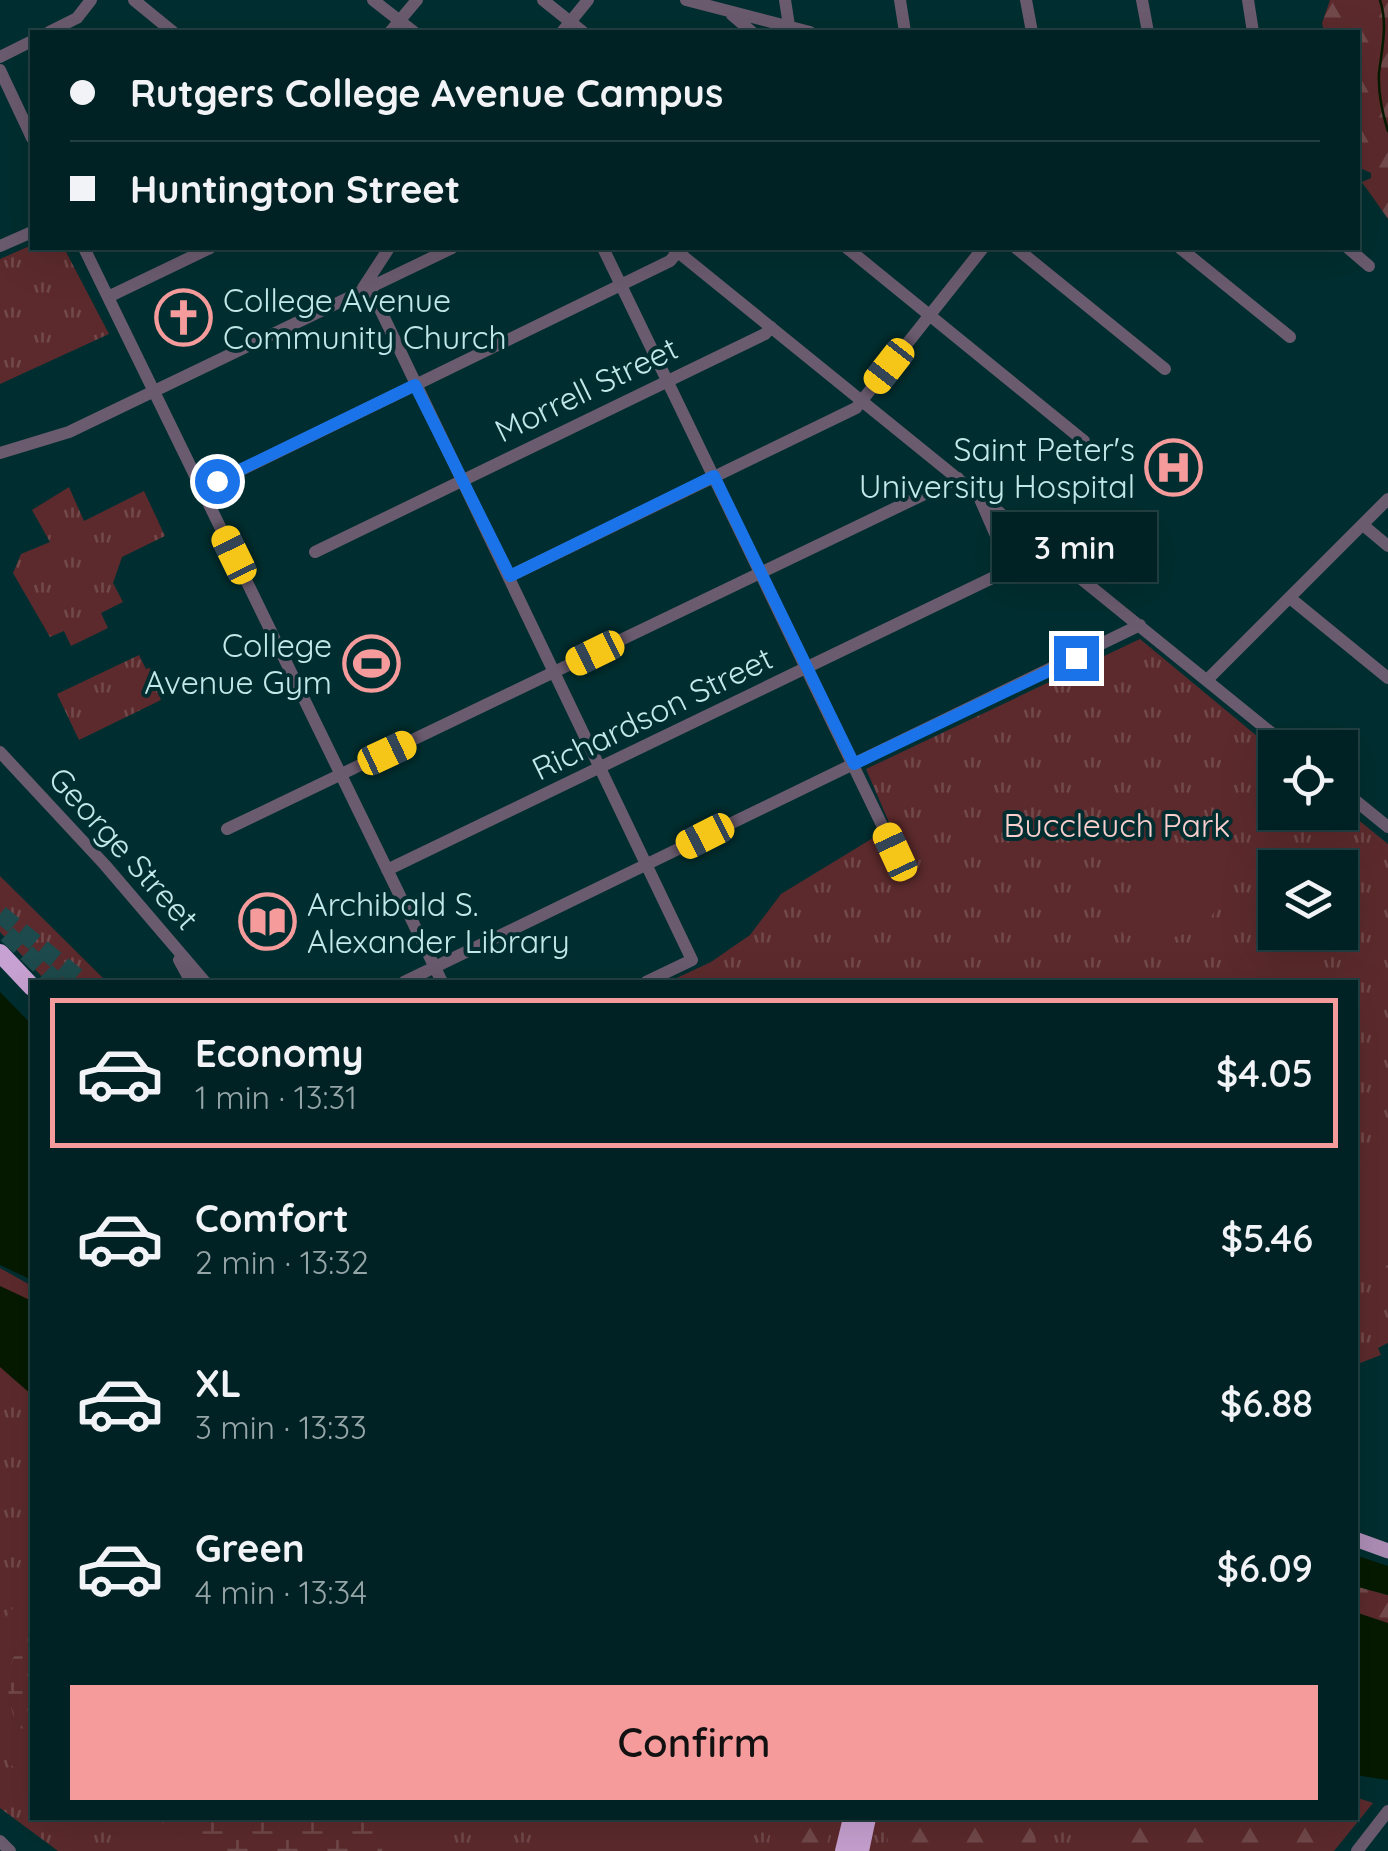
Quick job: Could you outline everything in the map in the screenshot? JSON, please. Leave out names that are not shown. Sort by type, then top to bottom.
[{"type":"highway","points":[[0,953],[30,983]]},
{"type":"highway","points":[[844,1851],[863,1831]]},
{"type":"main road","points":[[1358,1541],[1388,1551]]},
{"type":"street","points":[[53,30],[76,18],[90,0]]},
{"type":"street","points":[[134,0],[170,30]]},
{"type":"street","points":[[373,0],[411,30]]},
{"type":"street","points":[[392,30],[416,0]]},
{"type":"street","points":[[543,0],[566,27],[588,0]]},
{"type":"street","points":[[686,0],[790,30],[785,0]]},
{"type":"street","points":[[900,0],[905,30]]},
{"type":"street","points":[[1026,0],[1032,30]]},
{"type":"street","points":[[1142,0],[1148,30]]},
{"type":"street","points":[[1248,0],[1253,30]]},
{"type":"street","points":[[726,10],[750,30]]},
{"type":"street","points":[[0,57],[30,42]]},
{"type":"street","points":[[0,70],[30,134]]},
{"type":"street","points":[[0,246],[30,233]]},
{"type":"street","points":[[85,250],[441,980]]},
{"type":"street","points":[[108,297],[206,250]]},
{"type":"street","points":[[366,288],[387,250]]},
{"type":"street","points":[[0,453],[69,432],[448,250]]},
{"type":"street","points":[[603,250],[895,852]]},
{"type":"street","points":[[202,489],[670,261],[676,250]]},
{"type":"street","points":[[678,250],[1268,730]]},
{"type":"street","points":[[848,250],[1084,442]]},
{"type":"street","points":[[510,576],[856,408],[981,250]]},
{"type":"street","points":[[1018,250],[1165,368]]},
{"type":"street","points":[[1182,250],[1290,337]]},
{"type":"street","points":[[1350,250],[1369,266]]},
{"type":"street","points":[[366,288],[510,576],[692,960],[650,980]]},
{"type":"street","name":"Morrell Street","points":[[315,552],[765,334],[772,327]]},
{"type":"street","points":[[227,829],[958,478]]},
{"type":"street","points":[[976,492],[1011,570]]},
{"type":"street","points":[[1207,680],[1388,498]]},
{"type":"street","points":[[1362,525],[1388,546]]},
{"type":"street","name":"Richardson Street","points":[[388,870],[1048,552]]},
{"type":"street","points":[[1290,598],[1388,678]]},
{"type":"street","points":[[408,980],[1140,625]]},
{"type":"street","name":"George Street","points":[[0,752],[105,865],[203,980]]},
{"type":"street","points":[[1358,803],[1388,827]]},
{"type":"street","points":[[168,940],[190,980]]},
{"type":"street","points":[[1357,1851],[1388,1812]]},
{"type":"street","points":[[0,1842],[10,1851]]},
{"type":"green space","points":[[1330,0],[1388,0],[1388,219],[1362,182],[1371,178],[1371,173],[1360,168],[1360,30],[1324,30]]},
{"type":"green space","points":[[30,246],[30,250],[65,250],[109,334],[0,384],[0,259]]},
{"type":"green space","points":[[69,487],[84,521],[144,491],[165,536],[122,557],[113,583],[123,602],[101,613],[108,628],[71,646],[64,631],[50,637],[13,573],[21,554],[50,542],[32,510]]},
{"type":"green space","name":"Buccleuch Park","points":[[1140,639],[1258,737],[1258,830],[1358,830],[1358,820],[1388,844],[1388,1343],[1378,1348],[1381,1355],[1358,1364],[1358,980],[672,980],[711,962],[750,935],[781,894],[891,827],[866,769]]},
{"type":"green space","points":[[139,655],[146,669],[150,668],[161,700],[79,740],[57,694]]},
{"type":"green space","points":[[1139,848],[1230,853],[1222,896],[1206,927],[1168,939],[1123,935]]},
{"type":"green space","points":[[0,876],[106,980],[45,980],[0,932]]},
{"type":"green space","points":[[1258,940],[1258,950],[1307,950],[1308,980],[1262,980],[1238,961]]},
{"type":"green space","points":[[1388,1136],[1388,1265],[1358,1276],[1358,1174]]},
{"type":"green space","points":[[0,1268],[30,1285],[30,1820],[1358,1820],[1358,1798],[1373,1803],[1334,1851],[58,1851],[0,1808]]},
{"type":"green space","points":[[1358,1587],[1388,1595],[1388,1624],[1358,1615]]},
{"type":"green space","points":[[30,1593],[30,1630],[17,1646],[4,1685],[15,1721],[30,1741],[30,1785],[0,1753],[0,1625]]},
{"type":"green space","points":[[30,1630],[30,1741],[14,1714],[8,1686],[14,1657]]},
{"type":"green space","points":[[93,1820],[157,1820],[215,1851],[151,1851]]},
{"type":"green space","points":[[157,1820],[394,1820],[382,1851],[215,1851]]},
{"type":"green space","points":[[394,1820],[426,1820],[418,1851],[382,1851]]},
{"type":"green space","points":[[560,1820],[755,1820],[747,1851],[556,1851]]},
{"type":"green space","points":[[774,1820],[833,1820],[825,1851],[767,1851]]},
{"type":"green space","points":[[889,1820],[1033,1820],[1037,1851],[887,1851]]},
{"type":"green space","points":[[1087,1820],[1346,1820],[1317,1851],[1102,1851]]},
{"type":"shaded area","points":[[0,992],[30,1023],[30,1279],[0,1265]]},
{"type":"shaded area","points":[[0,1286],[30,1300],[30,1393],[0,1367]]},
{"type":"shaded area","points":[[1358,1556],[1388,1566],[1388,1595],[1358,1587]]},
{"type":"shaded area","points":[[1358,1613],[1388,1623],[1388,1780],[1358,1775]]},
{"type":"waterway","points":[[1380,0],[1384,27],[1379,88],[1388,131]]},
{"type":"tunnel","points":[[0,914],[81,980]]},
{"type":"tunnel","points":[[7,934],[55,980]]},
{"type":"place","name":"College Avenue Community Church","points":[[184,318]]},
{"type":"place","name":"Saint Peter's University Hospital","points":[[1174,467]]},
{"type":"place","name":"College Avenue Gym","points":[[371,663]]},
{"type":"place","name":"Archibald S. Alexander Library","points":[[268,922]]},
{"type":"route","points":[[217,481],[415,385],[510,576],[714,476],[854,764],[1076,658]]}]
